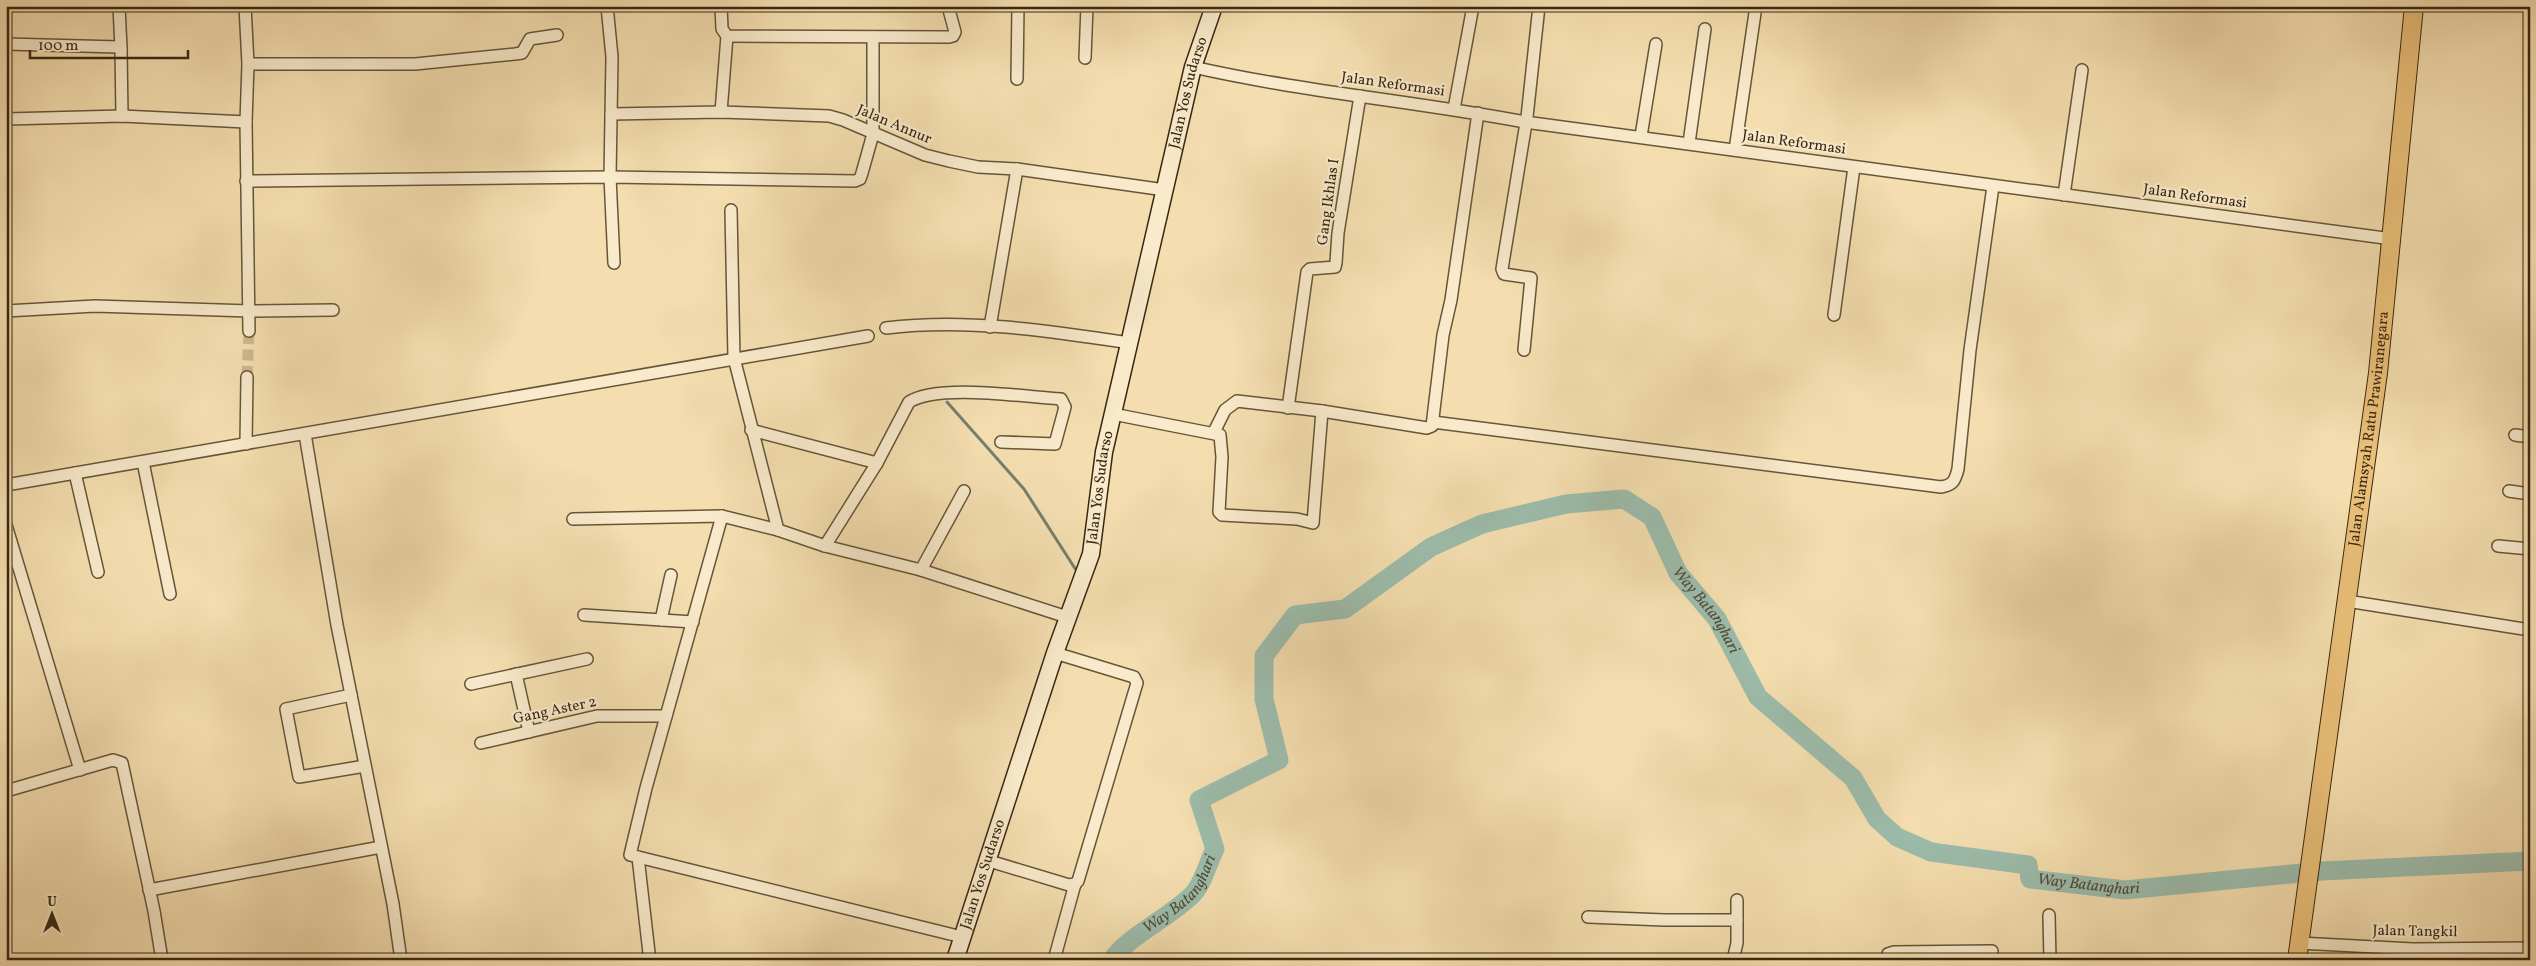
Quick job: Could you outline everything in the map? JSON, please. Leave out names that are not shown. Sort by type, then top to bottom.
[{"type":"main road","name":"Jalan Alamsyah Ratu Prawiranegara","points":[[2298,951],[2378,373],[2414,6]]},
{"type":"street","points":[[119,6],[122,116]]},
{"type":"street","points":[[245,6],[248,64],[246,181],[249,331]]},
{"type":"street","points":[[607,6],[612,58],[610,177],[614,263]]},
{"type":"street","points":[[722,6],[722,29],[727,36],[722,112]]},
{"type":"street","points":[[727,36],[953,36],[955,32],[948,6]]},
{"type":"street","points":[[1017,79],[1018,6]]},
{"type":"street","points":[[1085,58],[1087,6]]},
{"type":"street","name":"Jalan Yos Sudarso","points":[[955,960],[986,860],[1067,617],[1091,554],[1104,452],[1193,67],[1214,6]]},
{"type":"street","points":[[1454,109],[1473,6]]},
{"type":"street","points":[[1524,350],[1532,279],[1530,277],[1504,274],[1502,269],[1525,122],[1540,6]]},
{"type":"street","points":[[1735,150],[1756,6]]},
{"type":"street","points":[[1688,143],[1705,29]]},
{"type":"street","points":[[248,64],[425,63],[522,53],[530,39],[556,34]]},
{"type":"street","points":[[246,181],[610,177],[855,181],[860,178],[862,173],[873,134],[873,37]]},
{"type":"street","points":[[6,44],[110,45],[121,50]]},
{"type":"street","points":[[1641,136],[1656,44]]},
{"type":"street","name":"Jalan Reformasi","points":[[1193,67],[1259,82],[1454,109],[1525,122],[1633,137],[1641,136],[1854,167],[2392,239]]},
{"type":"street","points":[[2064,195],[2082,70]]},
{"type":"street","name":"Gang Ikhlas I","points":[[1288,408],[1307,272],[1310,269],[1335,267],[1336,263],[1338,233],[1360,96]]},
{"type":"street","name":"Jalan Annur","points":[[611,114],[722,112],[829,116],[925,155],[978,167],[1017,169],[1165,190]]},
{"type":"street","points":[[1214,432],[1225,410],[1237,400],[1322,411],[1426,428],[1432,426],[1443,335],[1451,300],[1478,113]]},
{"type":"street","points":[[6,119],[122,116],[246,122]]},
{"type":"street","points":[[1834,315],[1854,167]]},
{"type":"street","points":[[990,327],[1017,169]]},
{"type":"street","points":[[1433,422],[1941,487],[1949,486],[1955,480],[1958,470],[1970,350],[1993,186]]},
{"type":"street","points":[[731,210],[734,358],[778,530]]},
{"type":"street","points":[[6,311],[95,306],[333,310]]},
{"type":"street","points":[[886,328],[924,324],[990,327],[1130,343]]},
{"type":"street","points":[[6,485],[868,336]]},
{"type":"street","points":[[246,376],[246,444]]},
{"type":"street","points":[[825,546],[877,463],[909,402],[917,397],[927,394],[959,392],[1061,399],[1064,403],[1065,407],[1055,444],[1001,442]]},
{"type":"street","points":[[1113,414],[1214,432],[1220,435],[1219,512],[1222,515],[1297,519],[1313,523],[1322,411]]},
{"type":"street","points":[[751,430],[877,463]]},
{"type":"street","points":[[304,434],[351,695],[393,904],[401,960]]},
{"type":"street","points":[[2515,435],[2530,437]]},
{"type":"street","points":[[143,462],[170,594]]},
{"type":"street","points":[[75,473],[98,572]]},
{"type":"street","points":[[921,570],[964,491]]},
{"type":"street","points":[[2509,491],[2530,494]]},
{"type":"street","points":[[573,519],[722,516],[778,530],[825,546],[921,570],[1067,617]]},
{"type":"street","points":[[722,516],[666,716],[630,855],[962,937]]},
{"type":"street","points":[[6,525],[80,770]]},
{"type":"street","points":[[2498,546],[2530,549]]},
{"type":"street","points":[[661,620],[671,575]]},
{"type":"street","points":[[2347,601],[2530,630]]},
{"type":"street","points":[[584,615],[693,622]]},
{"type":"street","points":[[1054,960],[1075,884],[1137,683],[1134,677],[1055,653]]},
{"type":"street","points":[[471,684],[587,659]]},
{"type":"street","points":[[516,674],[529,732]]},
{"type":"street","points":[[351,695],[286,709],[299,778],[365,766]]},
{"type":"street","name":"Gang Aster 2","points":[[481,743],[598,716],[666,716]]},
{"type":"street","points":[[6,791],[113,760],[118,760],[124,766],[162,960]]},
{"type":"street","points":[[149,890],[381,847]]},
{"type":"street","points":[[638,857],[649,953],[647,960]]},
{"type":"street","points":[[986,860],[1069,885],[1075,884]]},
{"type":"street","points":[[1733,960],[1737,943],[1737,900]]},
{"type":"street","points":[[2049,915],[2050,960]]},
{"type":"street","points":[[1588,917],[1737,920]]},
{"type":"street","name":"Jalan Tangkil","points":[[2298,951],[2421,954],[2530,948]]},
{"type":"street","points":[[1887,960],[1891,952],[1992,950]]},
{"type":"waterway","points":[[947,402],[1024,489],[1076,570]]},
{"type":"waterway","name":"Way Batanghari","points":[[1112,960],[1118,952],[1138,935],[1184,902],[1200,885],[1215,849],[1199,800],[1279,760],[1264,699],[1264,656],[1295,615],[1345,609],[1431,547],[1482,524],[1566,504],[1624,499],[1652,517],[1678,573],[1717,619],[1758,697],[1853,778],[1877,819],[1897,837],[1931,852],[2028,865],[2030,879],[2125,890],[2322,871],[2530,861]]},
{"type":"tunnel","points":[[247,377],[249,331]]}]
